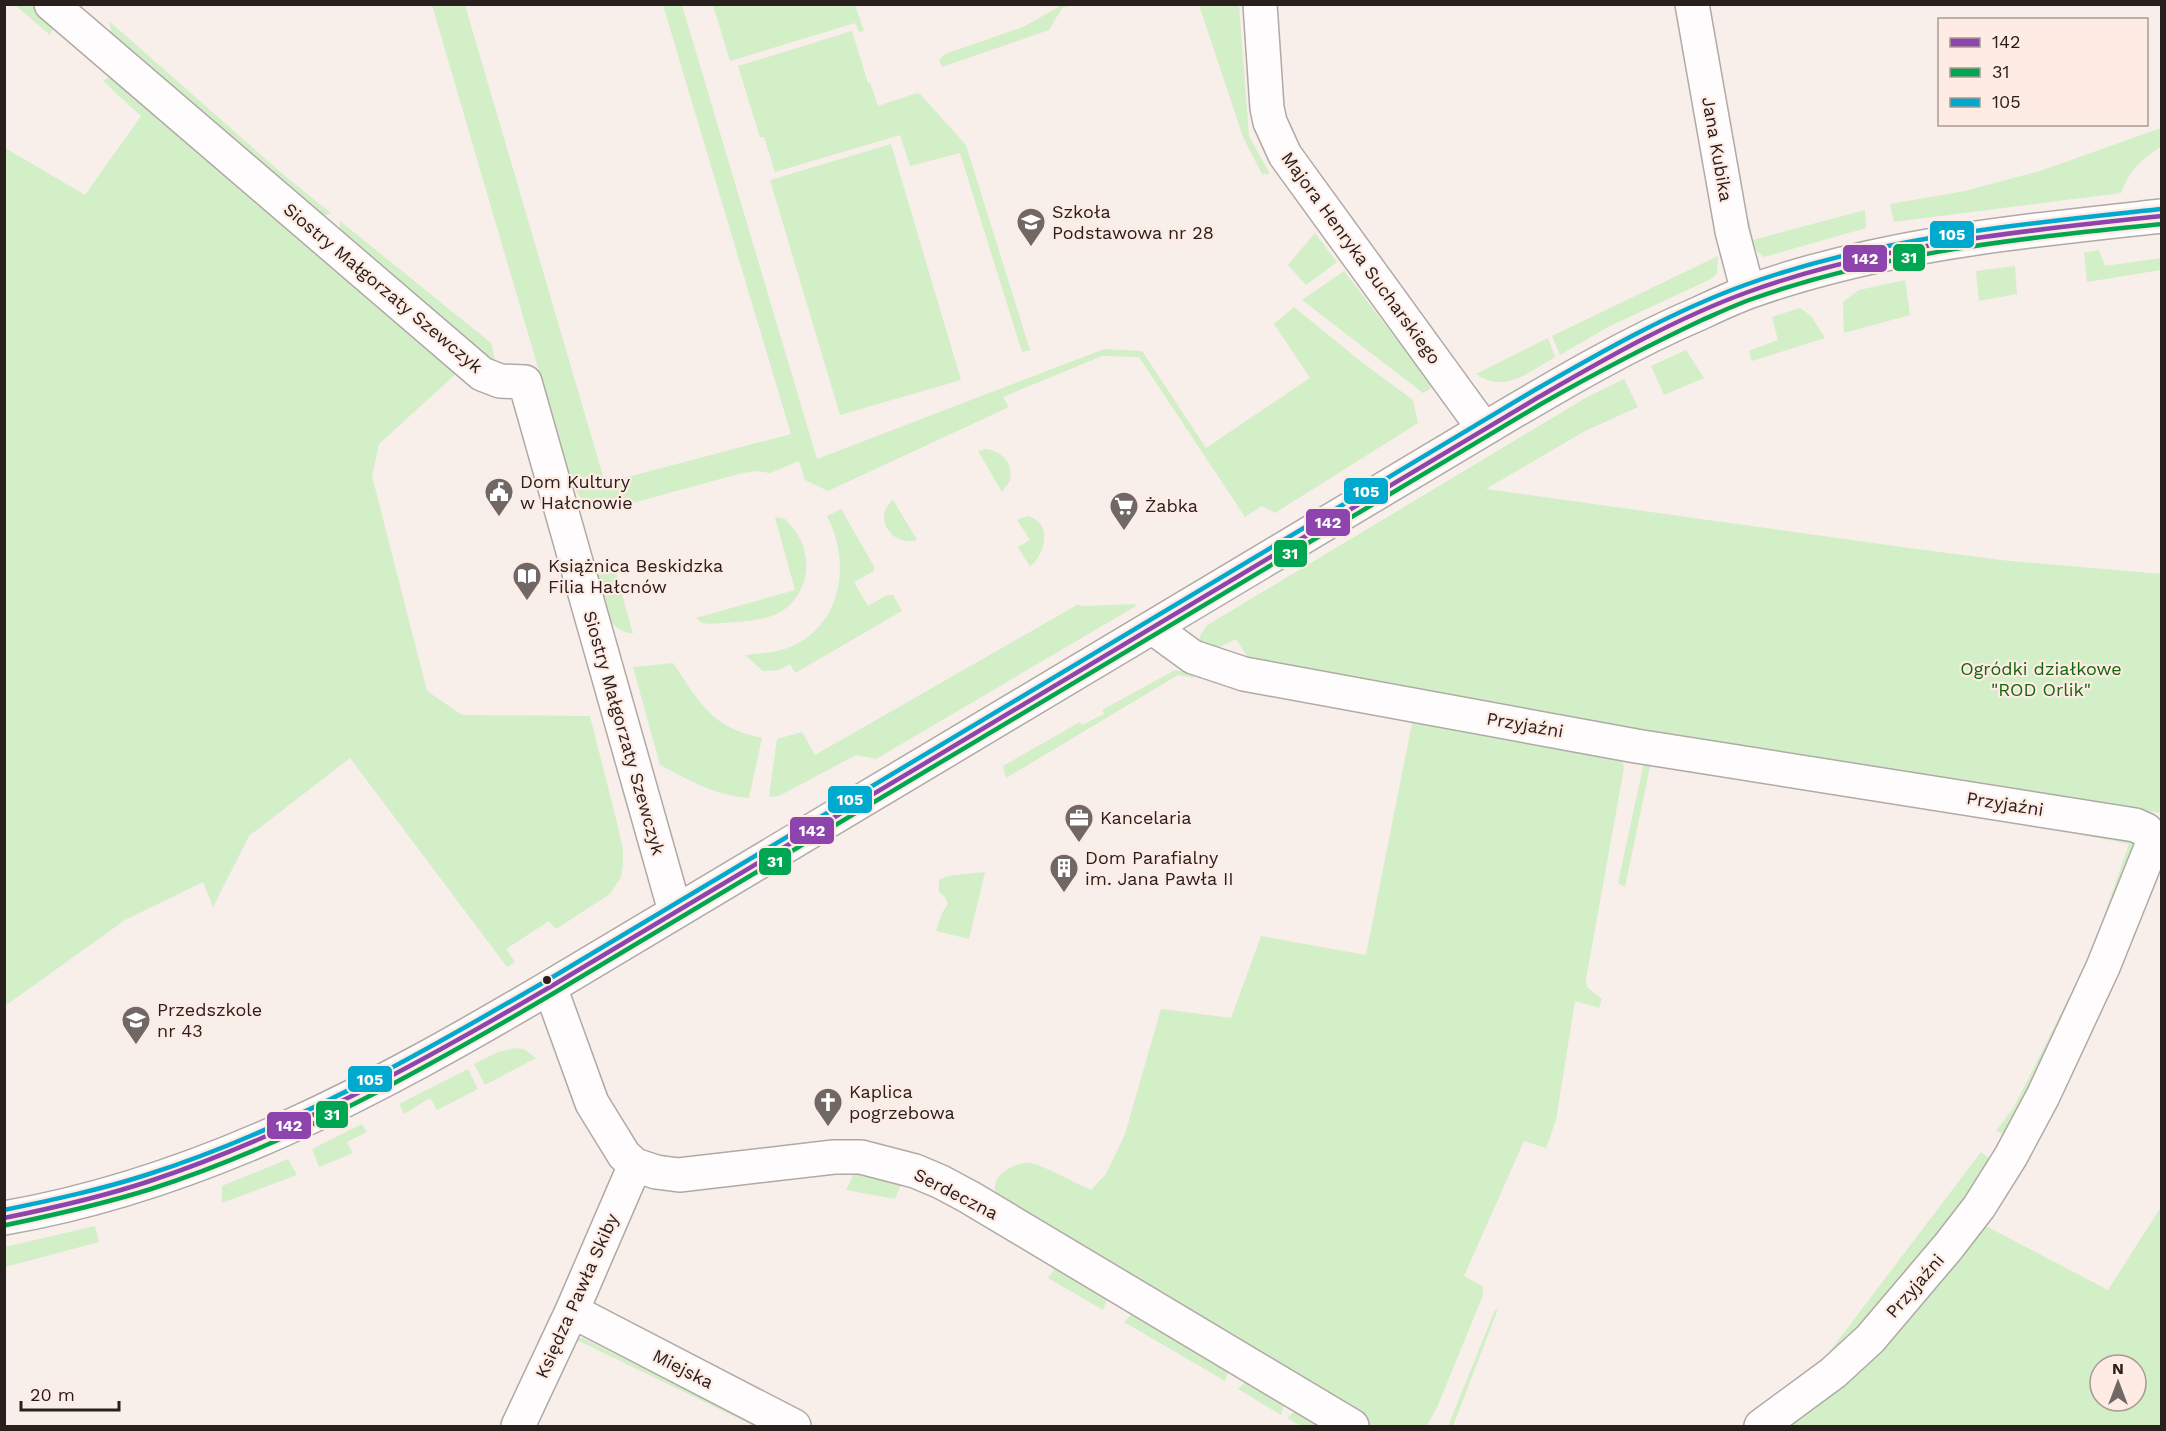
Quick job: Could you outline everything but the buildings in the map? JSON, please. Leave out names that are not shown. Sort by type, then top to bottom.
[{"type":"street","name":"Siostry Małgorzaty Szewczyk","points":[[51,4],[482,374],[500,381],[525,382],[675,911]]},
{"type":"street","name":"Majora Henryka Sucharskiego","points":[[1260,4],[1267,108],[1270,122],[1285,155],[1484,429]]},
{"type":"street","name":"Jana Kubika","points":[[1692,4],[1732,231],[1748,292]]},
{"type":"street","points":[[4,1218],[35,1213],[175,1173],[240,1149],[344,1102],[401,1073],[550,987],[1484,429],[1581,372],[1661,330],[1748,292],[1795,276],[1889,253],[2005,234],[2162,216]]},
{"type":"street","name":"Przyjaźni","points":[[1153,628],[1193,657],[1244,674],[1636,746],[2135,825],[2146,830],[2152,837],[2152,845],[2103,967],[2043,1096],[2012,1156],[1979,1207],[1870,1339],[1833,1373],[1761,1426]]},
{"type":"street","points":[[550,987],[592,1103],[624,1155],[635,1165]]},
{"type":"street","name":"Serdeczna","points":[[635,1165],[656,1173],[679,1175],[834,1157],[861,1157],[915,1171],[969,1197],[1352,1426]]},
{"type":"street","name":"Księdza Pawła Skiby","points":[[518,1426],[572,1311],[635,1165]]},
{"type":"street","name":"Miejska","points":[[572,1311],[794,1426]]},
{"type":"green space","points":[[15,5],[31,5],[54,25],[50,35]]},
{"type":"green space","points":[[432,5],[465,5],[605,483],[791,434],[663,5],[682,5],[817,459],[1104,349],[1142,351],[1206,448],[1310,378],[1274,324],[1294,307],[1413,400],[1418,423],[1275,513],[1262,506],[1245,517],[1139,357],[1102,356],[1003,397],[1009,407],[828,491],[805,480],[799,461],[770,473],[758,471],[742,473],[618,507],[597,508],[589,505],[578,494],[567,467]]},
{"type":"green space","points":[[713,5],[855,5],[864,31],[859,32],[855,23],[730,61]]},
{"type":"green space","points":[[1062,5],[1073,5],[1062,8],[1049,30],[942,67],[939,60],[945,54],[1023,27]]},
{"type":"green space","points":[[1199,5],[1239,5],[1249,136],[1270,174],[1262,174],[1243,137]]},
{"type":"green space","points":[[109,21],[286,177],[331,213],[318,218],[113,41]]},
{"type":"green space","points":[[852,31],[868,83],[870,82],[878,106],[920,94],[966,145],[1030,350],[1022,352],[960,153],[910,166],[900,135],[775,172],[764,137],[760,137],[738,66]]},
{"type":"green space","points":[[111,76],[459,371],[379,444],[372,476],[427,691],[462,715],[590,716],[623,850],[621,877],[610,894],[556,929],[549,921],[506,949],[515,962],[507,967],[350,758],[249,836],[213,907],[203,882],[125,920],[5,1006],[5,148],[85,195],[141,116],[103,81]]},
{"type":"green space","points":[[2161,128],[2161,147],[2136,166],[2121,193],[1894,222],[1890,204],[1965,191],[2040,171]]},
{"type":"green space","points":[[891,144],[961,380],[840,415],[770,180]]},
{"type":"green space","points":[[1865,210],[1866,228],[1764,257],[1754,249],[1747,236],[1749,219],[1753,240]]},
{"type":"green space","points":[[340,221],[491,343],[495,359],[490,362],[339,235]]},
{"type":"green space","points":[[1315,233],[1337,262],[1306,285],[1288,265]]},
{"type":"green space","points":[[2099,250],[2105,266],[2161,258],[2161,270],[2087,282],[2084,253]]},
{"type":"green space","points":[[1718,256],[1717,273],[1711,279],[1610,326],[1560,355],[1552,336]]},
{"type":"green space","points":[[2015,266],[2017,294],[1979,301],[1976,271]]},
{"type":"green space","points":[[1344,271],[1433,387],[1423,393],[1302,300]]},
{"type":"green space","points":[[1905,280],[1910,315],[1844,333],[1843,302],[1859,290]]},
{"type":"green space","points":[[1800,308],[1811,316],[1825,338],[1752,361],[1749,351],[1778,340],[1772,317]]},
{"type":"green space","points":[[1548,338],[1555,357],[1516,379],[1496,382],[1486,380],[1476,374]]},
{"type":"green space","points":[[1686,350],[1704,378],[1664,395],[1651,366]]},
{"type":"green space","name":"Ogródki działkowe \"ROD Orlik\"","points":[[1624,379],[1638,407],[1585,431],[1486,489],[2001,560],[2161,574],[2161,813],[1786,759],[1252,664],[1236,639],[1216,649],[1200,645],[1200,636],[1206,626],[1589,396]]},
{"type":"green space","points":[[987,449],[1003,456],[1009,464],[1010,481],[1002,492],[978,451]]},
{"type":"green space","points":[[893,500],[917,540],[899,539],[887,529],[884,514]]},
{"type":"green space","points":[[841,509],[874,566],[874,571],[854,582],[868,606],[887,595],[893,595],[902,611],[795,673],[790,664],[779,670],[763,671],[745,655],[776,651],[795,645],[811,634],[824,620],[833,605],[840,570],[839,551],[827,516]]},
{"type":"green space","points":[[1027,516],[1035,519],[1044,531],[1040,554],[1030,567],[1018,547],[1030,540],[1017,520]]},
{"type":"green space","points":[[775,517],[785,519],[796,531],[803,546],[806,565],[799,593],[786,608],[771,616],[745,621],[702,623],[696,618],[795,590]]},
{"type":"green space","points":[[615,569],[633,634],[616,627],[606,614],[597,579],[598,573]]},
{"type":"green space","points":[[1135,604],[1136,606],[876,759],[856,755],[779,796],[769,797],[777,739],[802,732],[815,755],[1077,605]]},
{"type":"green space","points":[[673,663],[699,701],[718,720],[744,733],[762,738],[749,798],[714,790],[660,765],[633,667]]},
{"type":"green space","points":[[1175,670],[1193,673],[1194,678],[1178,675],[1006,778],[1003,766],[1080,722],[1082,725],[1104,714],[1102,710]]},
{"type":"green space","points":[[1413,718],[1622,757],[1624,768],[1586,979],[1587,987],[1602,999],[1599,1008],[1575,1001],[1556,1120],[1546,1148],[1524,1141],[1464,1276],[1482,1286],[1483,1295],[1438,1405],[1427,1426],[1370,1426],[998,1200],[995,1186],[998,1177],[1004,1172],[1015,1165],[1031,1163],[1091,1190],[1106,1174],[1125,1134],[1161,1009],[1231,1018],[1261,936],[1366,955]]},
{"type":"green space","points":[[1644,762],[1651,762],[1625,887],[1618,883]]},
{"type":"green space","points":[[2086,831],[2134,841],[2135,846],[2121,891],[2009,1137],[1996,1131],[2014,1107],[2090,956],[2129,844],[2082,835]]},
{"type":"green space","points":[[985,872],[969,939],[936,931],[942,913],[948,904],[939,892],[939,880],[948,876]]},
{"type":"green space","points":[[515,1048],[524,1049],[536,1058],[485,1085],[474,1064],[498,1052]]},
{"type":"green space","points":[[468,1069],[478,1089],[437,1110],[430,1098],[404,1114],[399,1104]]},
{"type":"green space","points":[[362,1124],[367,1132],[347,1142],[353,1153],[319,1167],[312,1149]]},
{"type":"green space","points":[[1981,1152],[1994,1162],[1882,1306],[1827,1361],[1824,1359]]},
{"type":"green space","points":[[288,1159],[297,1175],[222,1203],[222,1186]]},
{"type":"green space","points":[[854,1174],[902,1182],[895,1199],[846,1190]]},
{"type":"green space","points":[[2161,1207],[2161,1426],[1782,1426],[1982,1224],[2108,1290]]},
{"type":"green space","points":[[95,1226],[99,1242],[5,1267],[5,1247]]},
{"type":"green space","points":[[1056,1267],[1108,1298],[1103,1310],[1048,1278]]},
{"type":"green space","points":[[1498,1309],[1453,1426],[1448,1426],[1495,1310]]},
{"type":"green space","points":[[1135,1311],[1230,1367],[1225,1381],[1124,1322]]},
{"type":"green space","points":[[583,1338],[639,1366],[654,1365],[775,1426],[754,1426],[575,1339]]},
{"type":"green space","points":[[1248,1379],[1285,1401],[1281,1415],[1238,1389]]},
{"type":"green space","points":[[1296,1410],[1322,1426],[1301,1426],[1287,1418]]},
{"type":"transit line","name":"105","points":[[4,1210],[111,1185],[199,1157],[301,1113],[401,1063],[546,981],[1533,391],[1610,347],[1690,307],[1745,285],[1795,269],[1898,244],[2003,227],[2161,209]]},
{"type":"transit line","name":"142","points":[[4,1218],[114,1192],[202,1162],[305,1119],[404,1069],[550,987],[1537,398],[1614,354],[1693,314],[1748,292],[1798,276],[1900,251],[2004,234],[2162,216]]},
{"type":"transit line","name":"31","points":[[6,1225],[115,1200],[204,1170],[307,1127],[407,1076],[554,993],[1541,404],[1621,360],[1702,320],[1746,301],[1802,283],[1903,258],[2006,241],[2162,224]]},
{"type":"place","name":"Szkoła Podstawowa nr 28","points":[[1031,248]]},
{"type":"place","name":"Dom Kultury w Hałcnowie","points":[[499,518]]},
{"type":"place","name":"Żabka","points":[[1124,532]]},
{"type":"place","name":"Książnica Beskidzka Filia Hałcnów","points":[[527,602]]},
{"type":"place","name":"Kancelaria","points":[[1079,844]]},
{"type":"place","name":"Dom Parafialny im. Jana Pawła II","points":[[1064,894]]},
{"type":"place","name":"Przedszkole nr 43","points":[[136,1046]]},
{"type":"place","name":"Kaplica pogrzebowa","points":[[828,1128]]}]
